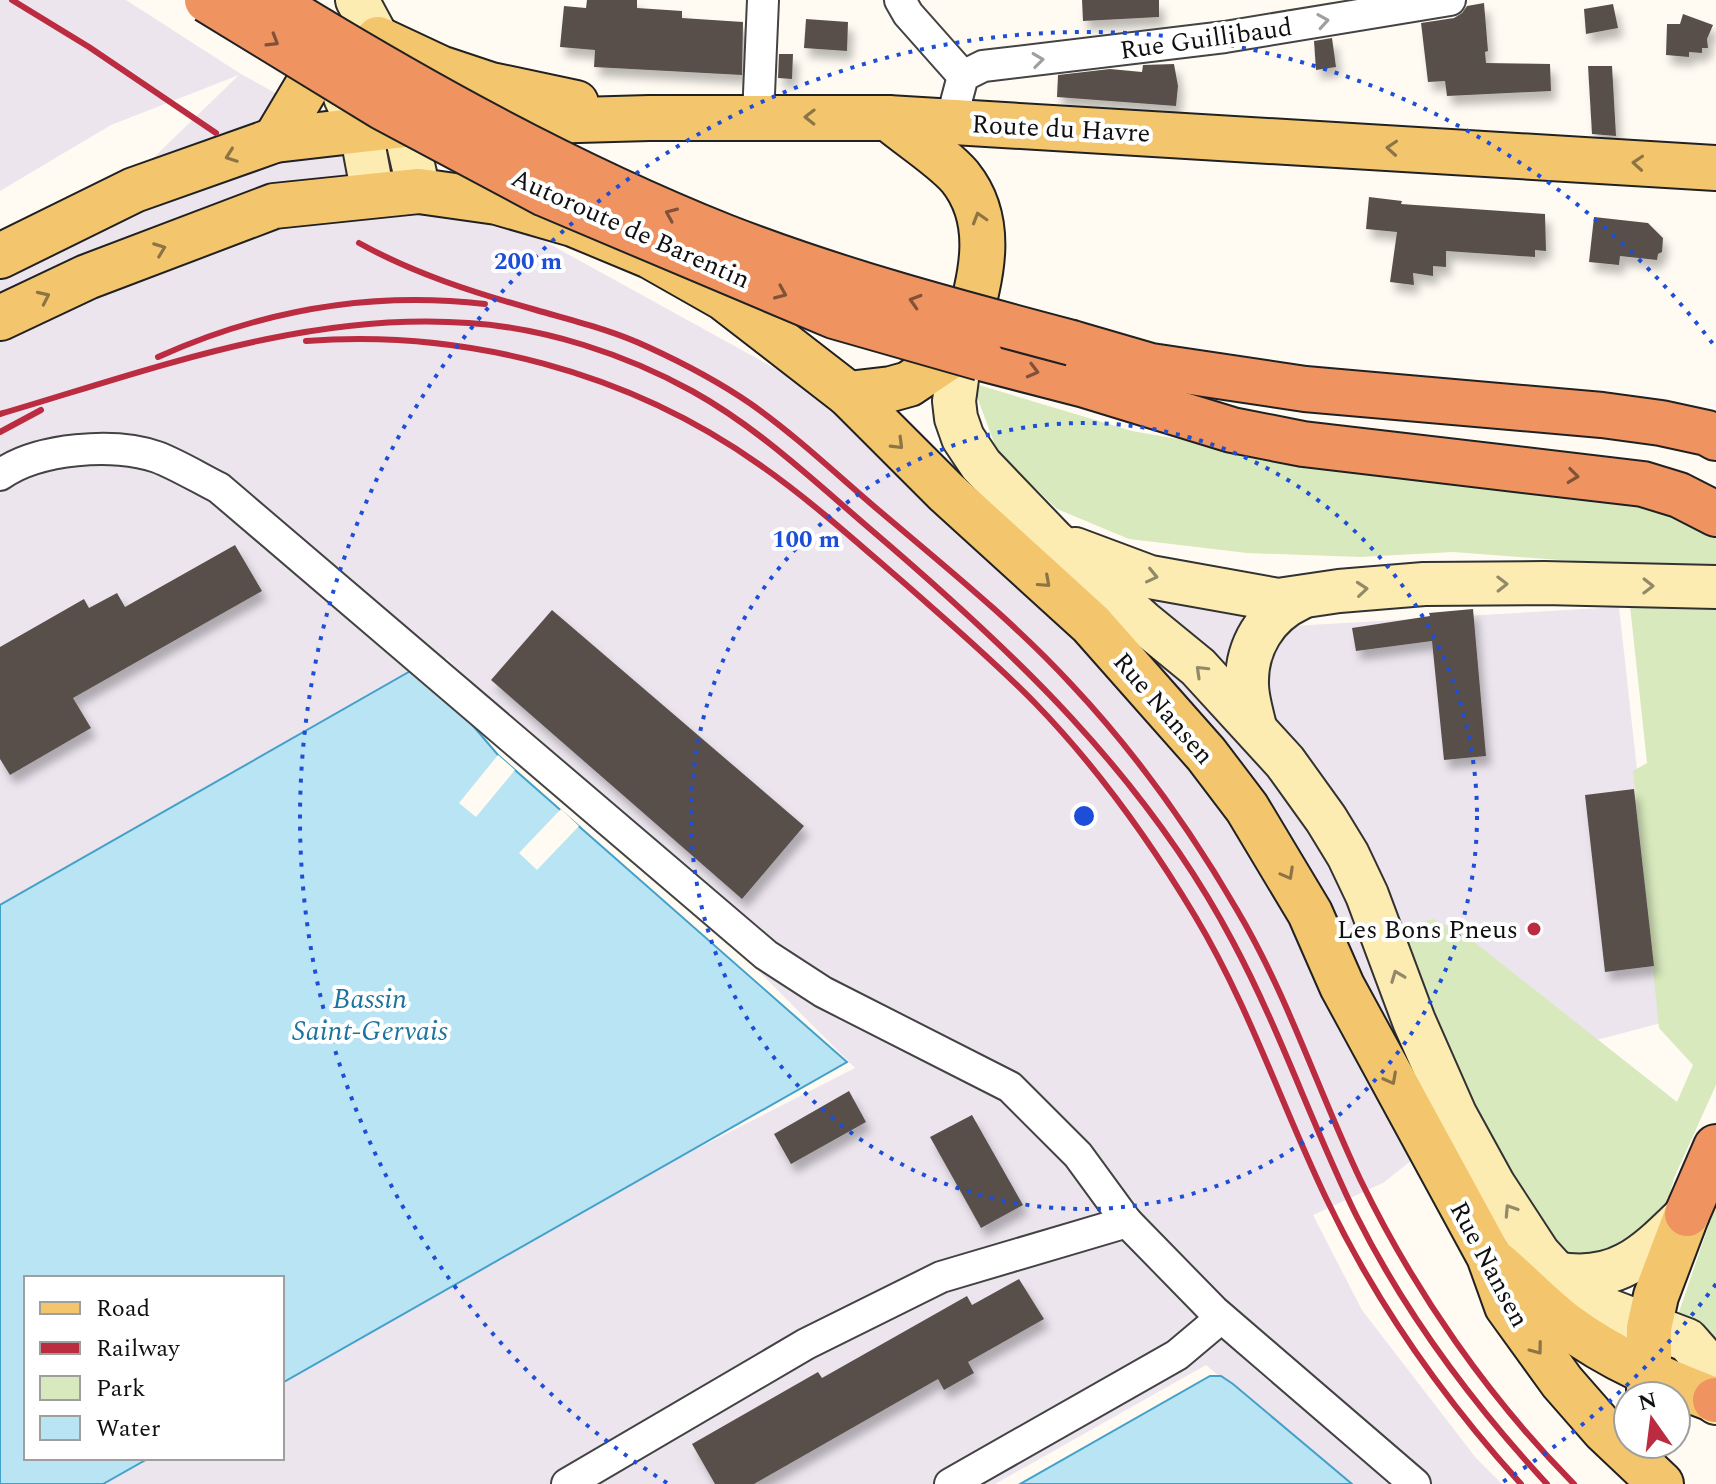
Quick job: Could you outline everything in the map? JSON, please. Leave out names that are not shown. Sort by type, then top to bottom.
[{"type":"highway","name":"Autoroute de Barentin","points":[[207,0],[382,107],[545,194],[834,316],[971,353],[1082,358]]},
{"type":"highway","name":"Autoroute de Barentin","points":[[270,0],[391,74],[525,146],[654,206],[820,271],[1082,358]]},
{"type":"highway","points":[[1082,358],[1153,352],[1322,378],[1716,402]]},
{"type":"highway","points":[[1082,358],[1290,387],[1602,415],[1661,423],[1707,433],[1716,438]]},
{"type":"highway","points":[[1082,358],[1214,408],[1596,449],[1671,462],[1716,479]]},
{"type":"highway","points":[[1082,358],[1232,430],[1303,444],[1643,484],[1679,495],[1716,514]]},
{"type":"highway","points":[[1687,1214],[1716,1147]]},
{"type":"main road","points":[[296,0],[361,131],[373,195]]},
{"type":"main road","points":[[357,0],[378,39],[394,82],[419,191]]},
{"type":"main road","points":[[378,39],[440,68],[491,85],[649,118]]},
{"type":"main road","points":[[275,140],[325,56]]},
{"type":"main road","name":"Route du Havre","points":[[0,256],[134,190],[275,140],[405,125],[649,118],[888,118],[1716,168]]},
{"type":"main road","points":[[848,394],[909,384],[971,353],[984,235],[973,198],[959,175],[888,118]]},
{"type":"main road","name":"Rue Nansen","points":[[0,318],[87,277],[274,206],[419,191],[497,202],[573,224],[650,256],[724,298],[848,394],[946,492],[1091,624],[1206,754],[1247,808],[1310,913],[1342,986],[1489,1256],[1507,1306],[1544,1358],[1604,1430],[1661,1484]]},
{"type":"main road","name":"Rue Nansen","points":[[971,353],[954,401],[963,438],[981,465],[1053,540],[1198,667],[1285,762],[1348,855],[1455,1114],[1494,1185],[1539,1254],[1569,1287],[1600,1307],[1677,1336],[1694,1347],[1707,1367],[1716,1401]]},
{"type":"main road","points":[[946,492],[1053,540],[1150,577],[1270,599],[1299,599],[1339,591],[1424,584],[1716,587]]},
{"type":"main road","points":[[1255,727],[1247,686],[1253,649],[1279,609],[1299,599]]},
{"type":"main road","points":[[1555,1273],[1578,1277],[1623,1268],[1651,1250],[1687,1214]]},
{"type":"main road","points":[[1648,1380],[1649,1328],[1656,1296],[1687,1214]]},
{"type":"main road","points":[[1489,1256],[1565,1324],[1644,1380]]},
{"type":"main road","points":[[1692,1392],[1716,1401]]},
{"type":"main road","points":[[1668,1460],[1683,1484]]},
{"type":"street","points":[[758,117],[763,0]]},
{"type":"street","points":[[900,0],[908,14],[963,76],[951,121]]},
{"type":"street","name":"Rue Guillibaud","points":[[963,76],[983,66],[1225,37],[1450,0]]},
{"type":"street","points":[[0,475],[51,455],[100,447],[156,457],[219,488],[766,955],[823,992],[1010,1087],[1078,1155],[1127,1222],[1221,1318],[1415,1484]]},
{"type":"street","points":[[567,1484],[806,1344],[941,1277],[1127,1222]]},
{"type":"street","points":[[950,1484],[1177,1355],[1221,1318]]},
{"type":"shaded area","points":[[0,0],[126,0],[241,74],[847,408],[1162,587],[1292,626],[1619,607],[1665,1022],[1547,1053],[1383,1183],[1313,1215],[1362,1310],[1476,1458],[1502,1484],[1344,1484],[1206,1365],[995,1484],[98,1484],[140,1460],[284,1460],[284,1380],[673,1161],[855,1068],[447,658],[0,905],[0,265],[117,193],[239,75],[111,125],[0,191]]},
{"type":"green space","points":[[972,383],[1132,431],[1294,459],[1645,501],[1716,531],[1716,565],[1586,562],[1453,552],[1360,557],[1247,553],[1129,539],[1057,509],[997,451]]},
{"type":"green space","points":[[1716,601],[1716,1085],[1674,1178],[1661,1225],[1630,1252],[1575,1258],[1540,1239],[1476,1133],[1403,955],[1408,925],[1433,919],[1464,934],[1677,1102],[1693,1065],[1659,1028],[1633,771],[1647,763],[1630,606]]},
{"type":"green space","points":[[1716,1204],[1716,1341],[1678,1315]]},
{"type":"water","name":"Bassin Saint-Gervais","points":[[421,665],[498,755],[847,1062],[284,1382],[284,1276],[24,1276],[24,1460],[145,1460],[103,1484],[0,1484],[0,905]]},
{"type":"water","points":[[1210,1376],[1221,1376],[1233,1384],[1352,1484],[1020,1484]]},
{"type":"pier","points":[[498,755],[515,770],[476,817],[459,803]]},
{"type":"pier","points":[[561,809],[579,826],[537,870],[519,853]]},
{"type":"building","points":[[587,0],[637,0],[637,8],[682,11],[682,18],[743,22],[742,75],[594,67],[595,50],[560,47],[564,6],[586,8]]},
{"type":"building","points":[[1082,0],[1159,0],[1159,17],[1083,21]]},
{"type":"building","points":[[1484,3],[1486,63],[1550,64],[1551,91],[1447,96],[1445,81],[1428,82],[1421,23],[1454,18],[1467,6]]},
{"type":"building","points":[[1613,4],[1618,28],[1586,34],[1584,9]]},
{"type":"building","points":[[1683,14],[1713,25],[1707,39],[1708,48],[1702,48],[1702,53],[1689,52],[1689,57],[1666,55],[1667,24],[1680,24]]},
{"type":"building","points":[[806,19],[848,22],[847,51],[804,48]]},
{"type":"building","points":[[1332,38],[1336,67],[1316,70],[1314,41]]},
{"type":"building","points":[[779,54],[793,54],[792,79],[778,78]]},
{"type":"building","points":[[1174,64],[1178,86],[1176,106],[1057,97],[1058,75],[1110,69],[1142,72],[1143,65]]},
{"type":"building","points":[[1588,66],[1612,66],[1616,136],[1592,134]]},
{"type":"building","points":[[1369,197],[1402,201],[1401,204],[1545,214],[1546,251],[1535,250],[1535,257],[1446,251],[1446,267],[1433,266],[1433,276],[1413,273],[1414,285],[1390,282],[1397,232],[1366,229]]},
{"type":"building","points":[[1594,217],[1648,223],[1663,238],[1662,252],[1657,260],[1620,256],[1619,265],[1589,262]]},
{"type":"building","points":[[235,545],[262,591],[73,698],[91,728],[10,775],[0,759],[0,647],[84,599],[89,608],[117,593],[125,607]]},
{"type":"building","points":[[1473,609],[1486,756],[1444,760],[1432,641],[1356,651],[1352,628],[1430,616],[1429,613]]},
{"type":"building","points":[[552,610],[804,826],[742,899],[491,680]]},
{"type":"building","points":[[1634,789],[1654,966],[1605,972],[1585,795]]},
{"type":"building","points":[[849,1091],[866,1122],[791,1164],[774,1134]]},
{"type":"building","points":[[972,1115],[1023,1205],[981,1228],[930,1137]]},
{"type":"building","points":[[1019,1279],[1044,1319],[968,1362],[974,1373],[944,1390],[938,1379],[754,1484],[715,1484],[692,1444],[818,1372],[822,1378],[967,1296],[972,1305]]},
{"type":"railway","points":[[12,0],[89,47],[216,133]]},
{"type":"railway","points":[[359,243],[446,282],[634,341],[726,388],[799,441],[976,593],[1048,660],[1117,737],[1200,850],[1272,976],[1345,1147],[1405,1263],[1429,1303],[1483,1379],[1542,1451],[1574,1484]]},
{"type":"railway","points":[[158,357],[237,327],[318,308],[401,300],[485,304]]},
{"type":"railway","points":[[0,414],[231,347],[348,326],[408,322],[469,323],[555,337],[640,365],[716,405],[762,437],[973,620],[1071,718],[1159,824],[1198,881],[1250,975],[1356,1215],[1396,1287],[1467,1390],[1547,1484]]},
{"type":"railway","points":[[306,341],[366,339],[426,342],[485,350],[601,382],[656,405],[709,432],[799,494],[1005,674],[1058,727],[1101,779],[1178,888],[1232,985],[1326,1198],[1367,1275],[1438,1383],[1521,1484]]},
{"type":"railway","points":[[0,432],[41,410]]},
{"type":"place","name":"Les Bons Pneus","points":[[1534,929]]}]
